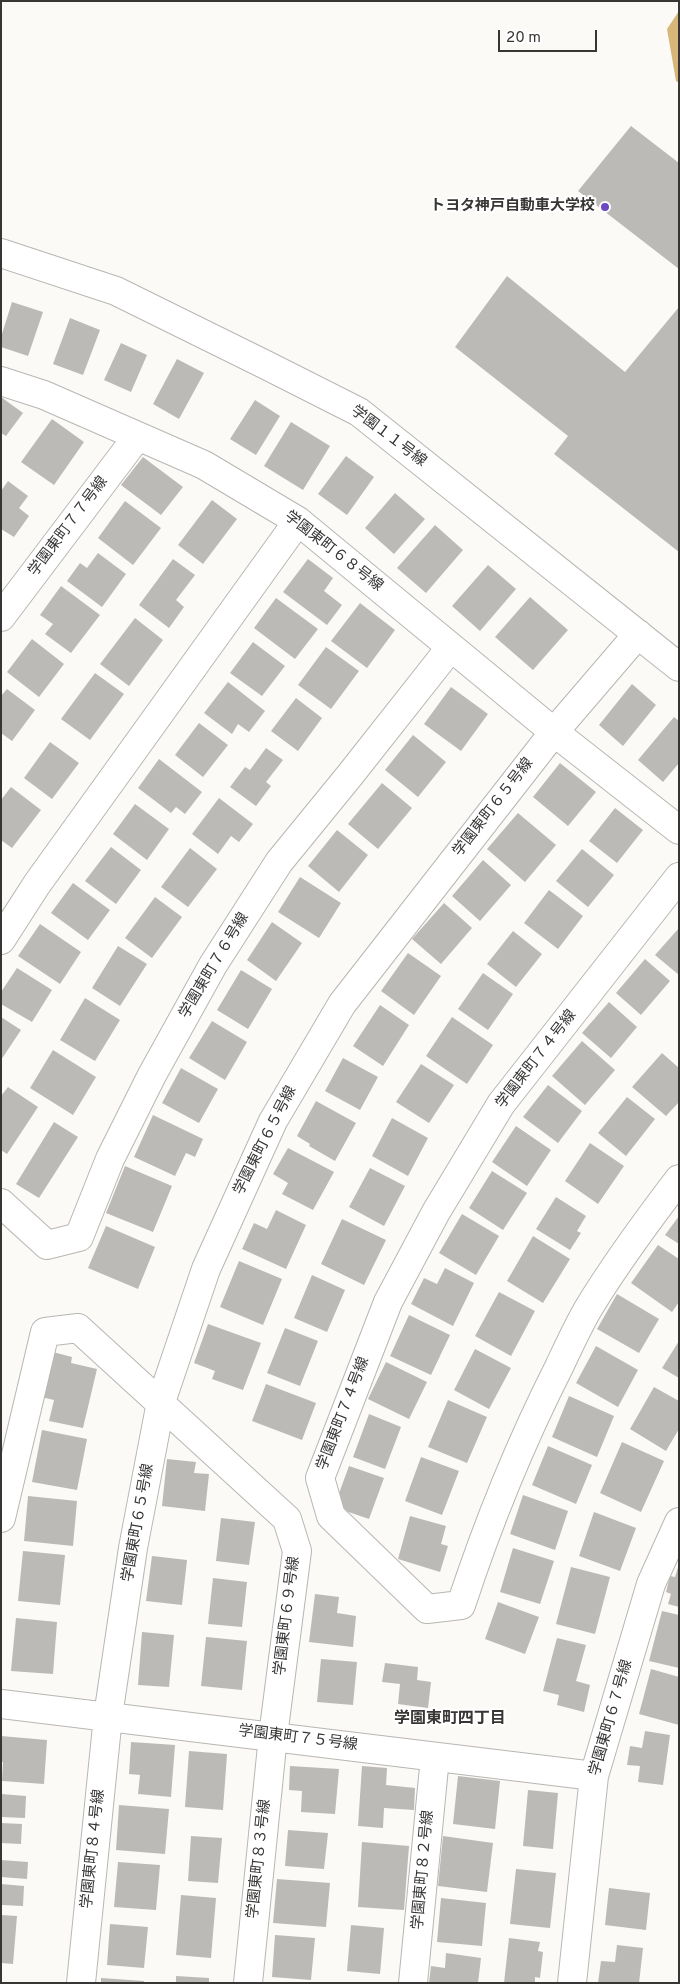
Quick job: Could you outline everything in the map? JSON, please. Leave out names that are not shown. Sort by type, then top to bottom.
[{"type":"street","name":"学園１１号線","points":[[1,253],[116,291],[359,412],[679,667]]},
{"type":"street","name":"学園東町６８号線","points":[[1,380],[44,396],[204,465],[298,521],[554,732]]},
{"type":"street","name":"学園東町７７号線","points":[[1,618],[137,437]]},
{"type":"street","points":[[1,940],[37,884],[298,521]]},
{"type":"street","name":"学園東町６５号線","points":[[108,1716],[133,1548],[161,1402],[206,1269],[273,1121],[342,1004],[554,732],[638,634]]},
{"type":"street","name":"学園東町７６号線","points":[[1,1204],[47,1245],[79,1237],[110,1159],[152,1075],[213,965],[279,862],[451,647]]},
{"type":"street","points":[[554,732],[679,830]]},
{"type":"street","name":"学園東町７４号線","points":[[679,877],[501,1104],[436,1212],[388,1302],[320,1478],[331,1516],[427,1609],[461,1605],[475,1561],[506,1480],[548,1388],[588,1310],[630,1246],[679,1179]]},
{"type":"street","name":"学園東町６９号線","points":[[1,1518],[45,1332],[78,1328],[287,1519],[297,1551],[273,1736]]},
{"type":"street","name":"学園東町６７号線","points":[[572,1983],[594,1776],[651,1584],[679,1522]]},
{"type":"street","name":"学園東町７５号線","points":[[1,1704],[594,1776]]},
{"type":"street","name":"学園東町８４号線","points":[[80,1983],[108,1716]]},
{"type":"street","name":"学園東町８３号線","points":[[248,1983],[273,1736]]},
{"type":"street","name":"学園東町８２号線","points":[[413,1983],[435,1757]]},
{"type":"shaded area","points":[[679,11],[679,83],[676,81],[667,29]]},
{"type":"building","points":[[631,126],[679,163],[679,269],[578,191]]},
{"type":"building","points":[[507,276],[625,372],[679,307],[679,552],[554,454],[568,436],[455,347]]},
{"type":"building","points":[[12,302],[43,312],[28,356],[1,347],[1,337]]},
{"type":"building","points":[[70,318],[100,330],[83,375],[53,364]]},
{"type":"building","points":[[121,343],[147,355],[131,392],[104,380]]},
{"type":"building","points":[[177,359],[204,373],[179,419],[153,404]]},
{"type":"building","points":[[1,397],[23,413],[6,436],[1,433]]},
{"type":"building","points":[[255,400],[280,416],[256,455],[230,439]]},
{"type":"building","points":[[52,419],[84,442],[54,485],[21,462]]},
{"type":"building","points":[[291,422],[330,446],[303,490],[264,466]]},
{"type":"building","points":[[346,456],[374,477],[347,515],[318,494]]},
{"type":"building","points":[[143,457],[183,487],[161,515],[121,485]]},
{"type":"building","points":[[8,481],[28,496],[19,508],[29,516],[14,537],[1,529],[1,491]]},
{"type":"building","points":[[395,493],[425,519],[394,554],[365,528]]},
{"type":"building","points":[[212,500],[237,519],[203,564],[178,545]]},
{"type":"building","points":[[125,501],[161,528],[133,565],[98,538]]},
{"type":"building","points":[[435,525],[463,550],[426,593],[397,568]]},
{"type":"building","points":[[98,553],[126,574],[102,607],[67,581],[80,563],[87,568]]},
{"type":"building","points":[[173,559],[195,575],[176,600],[184,607],[169,628],[139,605]]},
{"type":"building","points":[[308,559],[333,578],[324,591],[342,605],[327,625],[283,592]]},
{"type":"building","points":[[488,565],[516,589],[480,631],[452,606]]},
{"type":"building","points":[[61,586],[100,615],[71,653],[45,634],[53,624],[40,615]]},
{"type":"building","points":[[530,597],[568,630],[533,670],[495,637]]},
{"type":"building","points":[[276,598],[318,629],[295,659],[254,628]]},
{"type":"building","points":[[360,603],[395,630],[367,668],[331,641]]},
{"type":"building","points":[[135,618],[163,640],[129,686],[100,664]]},
{"type":"building","points":[[32,639],[64,664],[39,697],[7,672]]},
{"type":"building","points":[[253,642],[285,666],[262,696],[230,673]]},
{"type":"building","points":[[326,647],[359,671],[331,709],[298,685]]},
{"type":"building","points":[[95,673],[124,694],[90,740],[61,719]]},
{"type":"building","points":[[228,682],[265,711],[249,732],[238,724],[232,734],[204,713]]},
{"type":"building","points":[[632,684],[656,705],[623,746],[599,725]]},
{"type":"building","points":[[451,687],[488,714],[461,751],[424,724]]},
{"type":"building","points":[[7,689],[35,710],[12,741],[1,733],[1,696]]},
{"type":"building","points":[[296,698],[322,718],[298,751],[271,731]]},
{"type":"building","points":[[674,717],[679,721],[679,763],[663,782],[638,760]]},
{"type":"building","points":[[199,723],[228,745],[203,777],[175,755]]},
{"type":"building","points":[[413,735],[446,762],[418,797],[385,770]]},
{"type":"building","points":[[50,742],[79,763],[52,799],[24,778]]},
{"type":"building","points":[[266,748],[283,760],[266,782],[271,786],[256,806],[230,787],[245,767],[250,770]]},
{"type":"building","points":[[159,759],[202,792],[185,814],[176,807],[171,813],[138,788]]},
{"type":"building","points":[[560,763],[596,792],[568,826],[533,797]]},
{"type":"building","points":[[382,783],[412,808],[378,849],[348,824]]},
{"type":"building","points":[[11,787],[41,810],[12,848],[1,840],[1,800]]},
{"type":"building","points":[[219,798],[253,824],[239,842],[231,836],[218,854],[192,834]]},
{"type":"building","points":[[135,804],[169,829],[147,860],[113,834]]},
{"type":"building","points":[[615,808],[643,830],[617,863],[589,841]]},
{"type":"building","points":[[518,813],[556,845],[525,882],[487,849]]},
{"type":"building","points":[[337,830],[368,855],[339,892],[308,866]]},
{"type":"building","points":[[111,847],[141,870],[116,904],[85,881]]},
{"type":"building","points":[[190,848],[217,869],[188,907],[161,887]]},
{"type":"building","points":[[582,849],[614,875],[588,907],[556,881]]},
{"type":"building","points":[[483,860],[511,885],[480,921],[452,896]]},
{"type":"building","points":[[300,877],[341,903],[319,938],[278,912]]},
{"type":"building","points":[[73,883],[110,910],[88,940],[51,913]]},
{"type":"building","points":[[549,890],[583,916],[558,949],[524,923]]},
{"type":"building","points":[[155,897],[182,917],[152,958],[125,938]]},
{"type":"building","points":[[444,903],[472,928],[441,964],[412,939]]},
{"type":"building","points":[[272,922],[302,943],[276,981],[247,960]]},
{"type":"building","points":[[40,924],[81,952],[60,984],[18,956]]},
{"type":"building","points":[[679,928],[679,975],[655,955]]},
{"type":"building","points":[[513,931],[542,954],[516,987],[487,964]]},
{"type":"building","points":[[118,946],[147,964],[120,1006],[92,988]]},
{"type":"building","points":[[408,953],[441,976],[414,1015],[381,991]]},
{"type":"building","points":[[645,959],[670,981],[641,1015],[616,993]]},
{"type":"building","points":[[17,968],[52,990],[32,1022],[1,1004],[1,992]]},
{"type":"building","points":[[241,970],[272,989],[248,1029],[217,1010]]},
{"type":"building","points":[[483,973],[513,994],[488,1030],[458,1009]]},
{"type":"building","points":[[85,998],[120,1020],[95,1061],[60,1040]]},
{"type":"building","points":[[609,1002],[637,1027],[611,1058],[582,1033]]},
{"type":"building","points":[[380,1005],[409,1025],[383,1066],[353,1046]]},
{"type":"building","points":[[1,1017],[21,1030],[1,1060]]},
{"type":"building","points":[[452,1017],[493,1045],[467,1084],[426,1056]]},
{"type":"building","points":[[212,1021],[247,1042],[225,1080],[189,1058]]},
{"type":"building","points":[[582,1041],[615,1070],[585,1105],[552,1076]]},
{"type":"building","points":[[53,1050],[96,1077],[73,1115],[30,1088]]},
{"type":"building","points":[[662,1053],[679,1068],[679,1102],[666,1116],[632,1087]]},
{"type":"building","points":[[343,1058],[378,1077],[360,1110],[325,1091]]},
{"type":"building","points":[[421,1064],[454,1085],[429,1123],[396,1102]]},
{"type":"building","points":[[181,1068],[218,1089],[199,1123],[162,1103]]},
{"type":"building","points":[[548,1085],[582,1111],[558,1143],[523,1117]]},
{"type":"building","points":[[8,1087],[38,1107],[7,1154],[1,1150],[1,1096]]},
{"type":"building","points":[[627,1097],[655,1119],[626,1156],[598,1133]]},
{"type":"building","points":[[316,1101],[356,1123],[335,1161],[309,1146],[310,1144],[297,1136]]},
{"type":"building","points":[[153,1115],[203,1139],[195,1157],[186,1153],[175,1176],[134,1157]]},
{"type":"building","points":[[392,1118],[428,1138],[408,1176],[372,1156]]},
{"type":"building","points":[[54,1122],[78,1137],[39,1198],[16,1184]]},
{"type":"building","points":[[516,1126],[551,1150],[527,1186],[492,1162]]},
{"type":"building","points":[[590,1143],[624,1166],[598,1204],[565,1181]]},
{"type":"building","points":[[288,1148],[334,1172],[313,1210],[282,1194],[288,1183],[273,1174]]},
{"type":"building","points":[[125,1166],[172,1186],[153,1232],[106,1213]]},
{"type":"building","points":[[370,1168],[405,1186],[384,1226],[349,1207]]},
{"type":"building","points":[[492,1171],[527,1193],[503,1230],[469,1208]]},
{"type":"building","points":[[556,1197],[586,1216],[577,1231],[581,1233],[570,1250],[536,1229]]},
{"type":"building","points":[[276,1210],[306,1225],[286,1269],[242,1249],[254,1223],[267,1229]]},
{"type":"building","points":[[462,1214],[499,1236],[476,1275],[439,1253]]},
{"type":"building","points":[[679,1216],[679,1244],[665,1235]]},
{"type":"building","points":[[342,1219],[386,1240],[364,1285],[321,1264]]},
{"type":"building","points":[[106,1226],[155,1247],[138,1289],[88,1268]]},
{"type":"building","points":[[533,1236],[570,1259],[543,1303],[507,1281]]},
{"type":"building","points":[[658,1245],[679,1259],[679,1302],[672,1312],[631,1283]]},
{"type":"building","points":[[239,1261],[282,1279],[263,1325],[220,1307]]},
{"type":"building","points":[[445,1268],[474,1283],[453,1326],[411,1304],[424,1278],[437,1284]]},
{"type":"building","points":[[312,1275],[345,1290],[327,1332],[294,1318]]},
{"type":"building","points":[[499,1292],[535,1311],[511,1356],[475,1336]]},
{"type":"building","points":[[617,1294],[659,1319],[639,1353],[597,1329]]},
{"type":"building","points":[[409,1315],[450,1335],[431,1375],[390,1356]]},
{"type":"building","points":[[208,1324],[261,1343],[243,1390],[212,1379],[215,1371],[194,1363]]},
{"type":"building","points":[[285,1328],[318,1341],[300,1386],[267,1373]]},
{"type":"building","points":[[679,1341],[679,1378],[662,1368]]},
{"type":"building","points":[[596,1346],[638,1370],[618,1407],[576,1383]]},
{"type":"building","points":[[475,1349],[511,1368],[489,1409],[454,1390]]},
{"type":"building","points":[[49,1351],[72,1357],[71,1363],[97,1369],[83,1428],[49,1421],[54,1400],[37,1396]]},
{"type":"building","points":[[386,1362],[427,1382],[409,1419],[368,1399]]},
{"type":"building","points":[[266,1384],[316,1403],[302,1440],[252,1421]]},
{"type":"building","points":[[654,1387],[679,1401],[679,1429],[666,1451],[630,1429]]},
{"type":"building","points":[[569,1396],[614,1416],[597,1457],[552,1437]]},
{"type":"building","points":[[448,1400],[487,1417],[467,1463],[428,1447]]},
{"type":"building","points":[[369,1414],[401,1427],[385,1469],[353,1457]]},
{"type":"building","points":[[42,1430],[87,1439],[77,1490],[32,1482]]},
{"type":"building","points":[[622,1442],[664,1461],[641,1512],[600,1493]]},
{"type":"building","points":[[548,1446],[592,1465],[576,1504],[532,1485]]},
{"type":"building","points":[[421,1457],[459,1471],[442,1515],[405,1501]]},
{"type":"building","points":[[167,1459],[196,1462],[194,1473],[209,1474],[205,1511],[162,1506]]},
{"type":"building","points":[[349,1466],[384,1478],[369,1519],[334,1507]]},
{"type":"building","points":[[523,1495],[568,1511],[555,1550],[510,1534]]},
{"type":"building","points":[[28,1496],[77,1501],[73,1546],[24,1541]]},
{"type":"building","points":[[594,1512],[636,1528],[620,1571],[579,1556]]},
{"type":"building","points":[[410,1516],[446,1526],[441,1544],[448,1546],[440,1572],[398,1559]]},
{"type":"building","points":[[221,1518],[255,1522],[249,1565],[216,1561]]},
{"type":"building","points":[[513,1548],[554,1561],[540,1604],[500,1592]]},
{"type":"building","points":[[23,1551],[65,1555],[60,1605],[18,1601]]},
{"type":"building","points":[[152,1556],[187,1560],[182,1605],[146,1601]]},
{"type":"building","points":[[679,1564],[679,1607],[668,1604],[671,1594],[666,1592],[670,1576],[675,1577]]},
{"type":"building","points":[[571,1567],[610,1577],[595,1634],[556,1624]]},
{"type":"building","points":[[213,1578],[247,1582],[242,1627],[208,1624]]},
{"type":"building","points":[[315,1594],[339,1597],[337,1613],[356,1616],[353,1647],[309,1642]]},
{"type":"building","points":[[498,1602],[539,1617],[525,1654],[485,1639]]},
{"type":"building","points":[[662,1611],[679,1615],[679,1668],[649,1661]]},
{"type":"building","points":[[16,1618],[57,1622],[53,1674],[11,1671]]},
{"type":"building","points":[[142,1632],[174,1635],[169,1687],[138,1685]]},
{"type":"building","points":[[206,1637],[247,1641],[242,1690],[201,1686]]},
{"type":"building","points":[[557,1638],[586,1645],[576,1681],[590,1685],[584,1712],[557,1705],[559,1695],[543,1691]]},
{"type":"building","points":[[321,1659],[357,1662],[353,1705],[317,1702]]},
{"type":"building","points":[[385,1663],[418,1667],[417,1680],[431,1682],[428,1708],[398,1704],[400,1684],[382,1682]]},
{"type":"building","points":[[651,1669],[679,1677],[679,1725],[639,1714]]},
{"type":"building","points":[[645,1731],[670,1735],[663,1785],[638,1782],[640,1766],[627,1765],[630,1746],[642,1748]]},
{"type":"building","points":[[1,1736],[47,1740],[44,1784],[2,1781]]},
{"type":"building","points":[[131,1742],[175,1745],[171,1797],[138,1794],[140,1775],[129,1774]]},
{"type":"building","points":[[189,1751],[227,1754],[223,1810],[185,1807]]},
{"type":"building","points":[[290,1766],[339,1769],[335,1814],[301,1812],[302,1791],[289,1790]]},
{"type":"building","points":[[362,1766],[387,1768],[386,1785],[415,1788],[414,1810],[384,1808],[383,1828],[358,1826]]},
{"type":"building","points":[[458,1776],[500,1781],[495,1829],[453,1824]]},
{"type":"building","points":[[528,1790],[558,1793],[553,1849],[523,1846]]},
{"type":"building","points":[[1,1794],[26,1796],[25,1818],[1,1817]]},
{"type":"building","points":[[119,1805],[169,1809],[165,1854],[116,1850]]},
{"type":"building","points":[[1,1823],[22,1824],[21,1844],[1,1843]]},
{"type":"building","points":[[288,1830],[328,1833],[324,1869],[285,1866]]},
{"type":"building","points":[[191,1836],[222,1838],[218,1883],[188,1881]]},
{"type":"building","points":[[443,1836],[493,1843],[487,1892],[438,1886]]},
{"type":"building","points":[[362,1842],[409,1846],[404,1910],[358,1907]]},
{"type":"building","points":[[1,1860],[28,1862],[27,1879],[1,1877]]},
{"type":"building","points":[[118,1862],[160,1865],[156,1910],[114,1907]]},
{"type":"building","points":[[516,1869],[556,1873],[550,1928],[510,1924]]},
{"type":"building","points":[[277,1879],[330,1883],[326,1927],[273,1923]]},
{"type":"building","points":[[1,1884],[24,1886],[23,1906],[1,1905]]},
{"type":"building","points":[[609,1888],[650,1893],[646,1930],[605,1925]]},
{"type":"building","points":[[181,1895],[216,1898],[211,1958],[176,1955]]},
{"type":"building","points":[[441,1898],[486,1903],[482,1946],[437,1942]]},
{"type":"building","points":[[1,1915],[17,1916],[13,1964],[1,1963]]},
{"type":"building","points":[[110,1924],[148,1927],[144,1968],[107,1965]]},
{"type":"building","points":[[351,1925],[384,1928],[380,1974],[347,1971]]},
{"type":"building","points":[[275,1935],[315,1938],[311,1980],[272,1977]]},
{"type":"building","points":[[509,1938],[540,1942],[538,1951],[543,1952],[540,1978],[535,1977],[535,1983],[504,1983]]},
{"type":"building","points":[[617,1945],[643,1948],[639,1983],[598,1983],[601,1961],[615,1962]]},
{"type":"building","points":[[446,1953],[481,1958],[478,1983],[429,1983],[431,1966],[445,1968]]},
{"type":"building","points":[[176,1976],[209,1978],[209,1983],[176,1983]]},
{"type":"building","points":[[101,1978],[144,1981],[144,1983],[101,1983]]},
{"type":"place","name":"トヨタ神戸自動車大学校","points":[[605,207]]},
{"type":"district","name":"学園東町四丁目","points":[[450,1720]]}]
